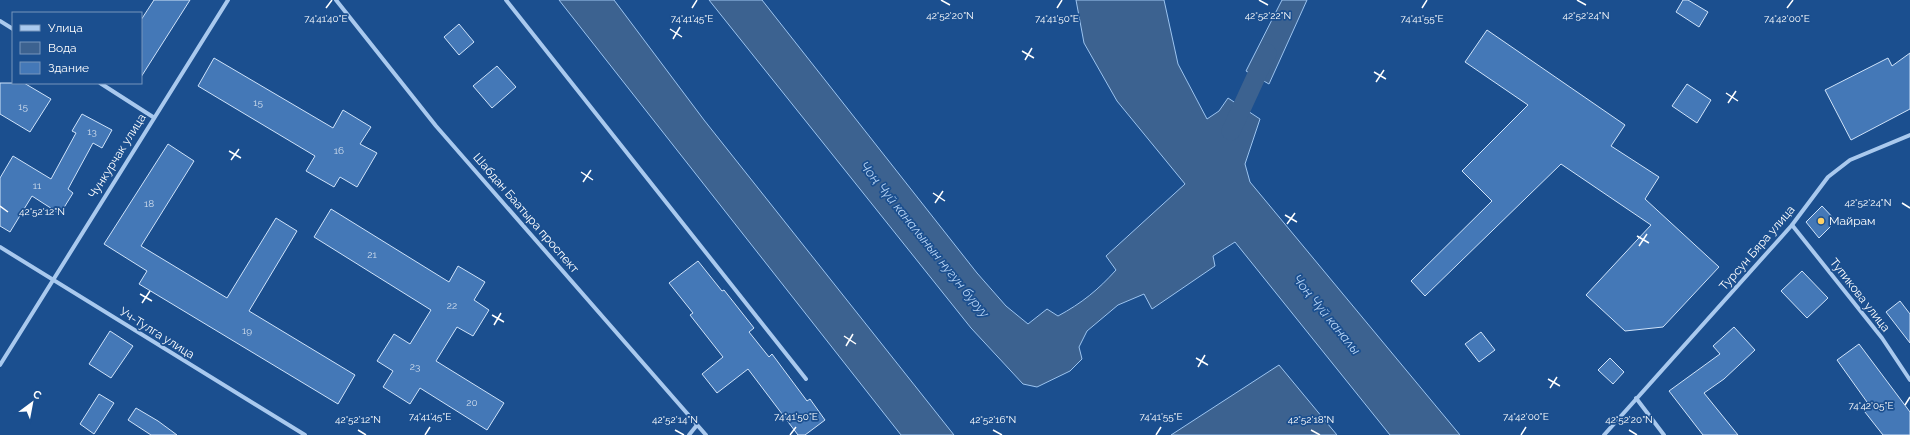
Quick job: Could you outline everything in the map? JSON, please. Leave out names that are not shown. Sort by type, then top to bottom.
[{"type":"street","name":"Чункурчак улица","points":[[0,365],[228,0]]},
{"type":"street","name":"Шабдан Баатыра проспект","points":[[336,0],[436,126],[706,435]]},
{"type":"street","points":[[506,0],[806,379]]},
{"type":"street","points":[[0,21],[12,28]]},
{"type":"street","points":[[102,84],[154,117]]},
{"type":"street","name":"Турсун Бяра улица","points":[[1604,435],[1792,225],[1828,177],[1850,160],[1910,135]]},
{"type":"street","name":"Тупикова улица","points":[[1792,225],[1882,338],[1910,380]]},
{"type":"street","name":"Уч-Тулга улица","points":[[0,247],[304,435]]},
{"type":"street","points":[[1636,398],[1664,435]]},
{"type":"street","points":[[690,435],[697,425]]},
{"type":"water","points":[[559,0],[614,0],[704,120],[954,435],[901,435]]},
{"type":"water","name":"Чоң Чүй каналынын нугун буруу","points":[[709,0],[762,0],[977,273],[1006,306],[1028,324],[1047,309],[1058,316],[1075,306],[1103,284],[1116,270],[1106,256],[1185,184],[1117,101],[1084,43],[1076,0],[1164,0],[1178,64],[1207,119],[1219,111],[1228,98],[1260,119],[1245,164],[1250,182],[1460,435],[1390,435],[1235,242],[1213,256],[1215,266],[1152,309],[1144,294],[1118,305],[1087,331],[1079,347],[1082,359],[1070,371],[1037,387],[1023,384],[971,328]]},
{"type":"water","points":[[1282,0],[1307,0],[1269,84],[1246,71]]},
{"type":"water","points":[[1279,365],[1337,435],[1171,435]]},
{"type":"building","points":[[154,0],[190,0],[142,75],[142,18]]},
{"type":"building","points":[[1683,0],[1688,0],[1708,12],[1699,27],[1676,12]]},
{"type":"building","points":[[459,24],[474,42],[459,55],[444,37]]},
{"type":"building","points":[[1487,30],[1625,125],[1611,146],[1659,177],[1645,199],[1719,267],[1663,327],[1625,331],[1586,295],[1651,225],[1561,164],[1425,296],[1411,281],[1492,201],[1462,171],[1528,105],[1465,62]]},
{"type":"building","points":[[1910,53],[1910,109],[1851,140],[1825,90],[1888,58],[1892,66]]},
{"type":"building","points":[[214,58],[333,128],[343,110],[371,127],[360,144],[377,153],[357,187],[340,177],[334,187],[306,171],[315,156],[198,86]]},
{"type":"building","points":[[497,66],[516,87],[492,108],[473,86]]},
{"type":"building","points":[[0,83],[26,84],[51,99],[30,132],[0,114]]},
{"type":"building","points":[[1687,84],[1711,100],[1697,123],[1672,106]]},
{"type":"building","points":[[82,114],[112,130],[102,148],[93,143],[68,189],[73,193],[60,214],[32,196],[10,232],[0,226],[0,178],[13,156],[51,179],[76,133],[72,131]]},
{"type":"building","points":[[168,144],[194,161],[141,246],[227,298],[276,218],[297,231],[249,311],[355,375],[338,404],[139,284],[147,271],[104,244]]},
{"type":"building","name":"Майрам","points":[[1822,206],[1836,221],[1819,238],[1806,222]]},
{"type":"building","points":[[331,209],[449,282],[458,266],[485,282],[474,300],[489,310],[473,336],[457,327],[436,361],[504,403],[487,430],[420,388],[410,404],[383,387],[393,371],[377,361],[394,334],[410,344],[431,310],[314,237]]},
{"type":"building","points":[[698,261],[722,291],[724,290],[754,328],[749,332],[769,357],[772,354],[807,401],[810,399],[825,420],[805,435],[798,435],[748,369],[717,393],[702,374],[723,357],[690,315],[693,313],[669,283]]},
{"type":"building","points":[[1802,271],[1828,298],[1807,318],[1781,291]]},
{"type":"building","points":[[1900,301],[1910,314],[1910,343],[1886,312]]},
{"type":"building","points":[[1734,327],[1755,350],[1724,379],[1704,393],[1738,435],[1703,435],[1669,391],[1720,354],[1713,346]]},
{"type":"building","points":[[110,331],[133,346],[111,378],[89,364]]},
{"type":"building","points":[[1481,332],[1495,350],[1479,362],[1465,344]]},
{"type":"building","points":[[1859,344],[1910,412],[1910,435],[1883,435],[1861,407],[1867,402],[1837,360]]},
{"type":"building","points":[[1610,358],[1624,372],[1613,384],[1598,370]]},
{"type":"building","points":[[99,394],[114,403],[94,434],[80,424]]},
{"type":"building","points":[[136,408],[158,421],[177,435],[151,435],[128,420]]},
{"type":"waterway","name":"Чоң Чүй каналы","points":[[1231,131],[1267,53]]},
{"type":"place","name":"Майрам","points":[[1821,221]]}]
